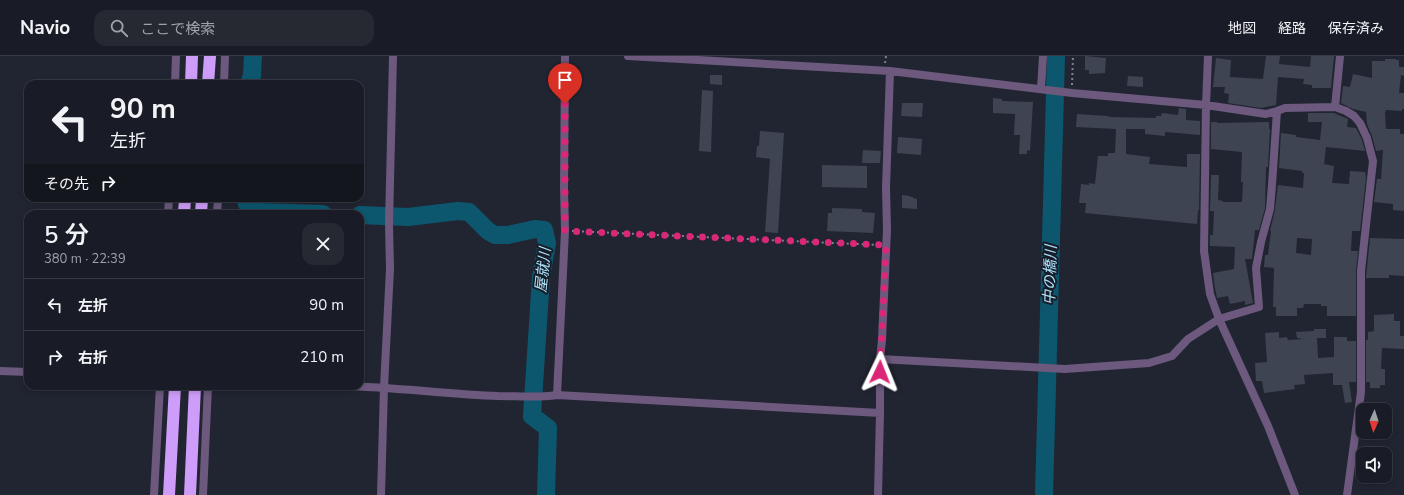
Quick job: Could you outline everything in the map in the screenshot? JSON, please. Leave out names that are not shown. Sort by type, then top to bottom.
[{"type":"highway","points":[[189,80],[191,56]]},
{"type":"highway","points":[[209,80],[210,56]]},
{"type":"highway","points":[[168,495],[174,390]]},
{"type":"highway","points":[[189,495],[192,390]]},
{"type":"highway","points":[[189,495],[195,390]]},
{"type":"street","points":[[174,80],[176,56]]},
{"type":"street","points":[[224,80],[225,56]]},
{"type":"street","points":[[381,495],[384,387],[390,269],[393,56]]},
{"type":"street","points":[[557,395],[565,231],[564,188],[566,56]]},
{"type":"street","points":[[628,56],[890,71],[1072,93],[1206,105],[1266,114],[1285,108],[1336,107],[1354,116],[1360,123],[1367,138],[1373,161],[1361,271],[1361,392],[1347,495]]},
{"type":"street","points":[[1041,89],[1043,56]]},
{"type":"street","points":[[1208,56],[1204,251],[1210,294],[1219,319],[1268,426],[1295,495]]},
{"type":"street","points":[[1336,107],[1340,56]]},
{"type":"street","points":[[878,495],[880,359],[886,245],[886,187],[890,71]]},
{"type":"street","points":[[880,359],[1065,369],[1149,363],[1172,356],[1188,339],[1219,319],[1259,307],[1256,268],[1270,209],[1277,111]]},
{"type":"street","points":[[0,371],[24,372]]},
{"type":"street","points":[[364,387],[470,395],[541,397],[557,395],[880,413]]},
{"type":"street","points":[[154,495],[160,390]]},
{"type":"street","points":[[203,495],[208,390]]},
{"type":"path","points":[[1072,93],[1073,56]]},
{"type":"path","points":[[565,231],[886,245]]},
{"type":"building","points":[[1085,56],[1106,58],[1105,73],[1089,74],[1089,70],[1085,70]]},
{"type":"building","points":[[1266,56],[1280,56],[1279,64],[1310,67],[1311,56],[1334,56],[1331,88],[1312,88],[1312,85],[1303,84],[1304,79],[1278,77],[1276,105],[1261,108],[1228,103],[1229,94],[1224,93],[1225,87],[1213,87],[1216,58],[1231,60],[1230,77],[1263,79]]},
{"type":"building","points":[[1385,59],[1399,60],[1399,67],[1404,67],[1404,76],[1401,75],[1399,93],[1404,93],[1404,109],[1402,109],[1402,111],[1386,110],[1385,113],[1386,129],[1400,129],[1400,134],[1404,134],[1404,211],[1393,210],[1393,204],[1374,202],[1377,179],[1381,179],[1383,150],[1376,151],[1367,124],[1366,112],[1353,109],[1341,103],[1343,86],[1350,87],[1353,74],[1372,78],[1372,61],[1385,61]]},
{"type":"building","points":[[710,75],[722,75],[722,85],[710,84]]},
{"type":"building","points":[[1128,76],[1143,77],[1143,87],[1127,86]]},
{"type":"building","points":[[702,90],[713,91],[711,152],[699,151]]},
{"type":"building","points":[[993,98],[1002,99],[1002,101],[1033,102],[1030,151],[1027,150],[1027,154],[1019,154],[1020,135],[1014,135],[1015,114],[993,113]]},
{"type":"building","points":[[902,103],[923,103],[922,117],[901,116]]},
{"type":"building","points":[[1179,108],[1186,109],[1186,120],[1200,121],[1200,135],[1165,132],[1165,136],[1145,134],[1145,129],[1126,129],[1126,154],[1150,157],[1149,164],[1187,167],[1187,154],[1200,154],[1199,210],[1197,224],[1085,213],[1086,203],[1079,203],[1081,184],[1095,184],[1098,156],[1108,156],[1108,153],[1115,153],[1116,129],[1076,127],[1077,114],[1110,117],[1156,118],[1156,116],[1161,116],[1162,113],[1178,115]]},
{"type":"building","points":[[1308,113],[1334,113],[1348,119],[1347,127],[1356,128],[1362,140],[1365,151],[1326,147],[1324,164],[1334,166],[1332,183],[1349,184],[1350,171],[1365,172],[1366,178],[1360,231],[1352,231],[1351,251],[1358,251],[1356,271],[1356,316],[1327,316],[1327,306],[1321,306],[1321,304],[1304,304],[1303,308],[1297,308],[1297,316],[1276,316],[1276,307],[1273,307],[1274,268],[1264,267],[1265,255],[1268,255],[1270,231],[1275,210],[1278,185],[1303,188],[1304,173],[1302,173],[1302,171],[1279,168],[1281,133],[1296,135],[1296,137],[1320,140],[1322,122],[1308,122]],"holes":[[[1297,238],[1312,239],[1311,255],[1296,253]]]},
{"type":"building","points":[[1211,122],[1269,122],[1270,129],[1268,167],[1266,167],[1265,208],[1259,230],[1255,230],[1252,259],[1245,259],[1253,303],[1245,305],[1245,301],[1230,304],[1228,296],[1217,298],[1215,288],[1213,273],[1234,269],[1235,247],[1210,246],[1210,235],[1213,235],[1214,211],[1210,211],[1211,175],[1219,175],[1218,200],[1223,202],[1242,202],[1243,182],[1241,182],[1242,152],[1211,149]]},
{"type":"building","points":[[760,131],[784,133],[778,233],[765,232],[770,159],[756,157],[757,146],[759,146]]},
{"type":"building","points":[[898,137],[922,139],[921,155],[897,153]]},
{"type":"building","points":[[863,150],[881,151],[880,163],[862,163]]},
{"type":"building","points":[[822,165],[867,166],[867,188],[822,187]]},
{"type":"building","points":[[902,195],[917,199],[917,209],[902,208]]},
{"type":"building","points":[[832,208],[862,209],[862,212],[875,213],[873,233],[827,231],[828,213],[832,213]]},
{"type":"building","points":[[1370,238],[1404,239],[1404,276],[1389,275],[1389,278],[1366,278]]},
{"type":"building","points":[[1394,314],[1394,321],[1400,321],[1400,336],[1404,336],[1404,349],[1382,348],[1381,369],[1385,369],[1385,385],[1380,385],[1380,388],[1370,388],[1370,382],[1366,382],[1366,340],[1368,340],[1368,332],[1374,331],[1374,315]]},
{"type":"building","points":[[1314,329],[1326,329],[1326,338],[1317,338],[1318,358],[1334,357],[1334,337],[1347,337],[1347,341],[1356,341],[1356,382],[1349,382],[1352,402],[1345,403],[1342,385],[1333,385],[1333,373],[1304,375],[1305,384],[1294,385],[1295,389],[1264,393],[1262,381],[1256,381],[1255,363],[1267,362],[1265,333],[1279,332],[1279,338],[1287,337],[1288,340],[1303,339],[1297,338],[1296,332],[1314,331]]},
{"type":"waterway","name":"屋就川","points":[[250,80],[253,56]]},
{"type":"waterway","name":"中の橋川","points":[[1044,495],[1056,56]]},
{"type":"waterway","name":"屋就川","points":[[246,202],[257,210]]},
{"type":"waterway","name":"屋就川","points":[[364,215],[408,217],[458,211],[469,212],[488,231],[495,235],[508,235],[535,229],[544,230],[547,243],[541,277],[532,416],[548,428],[546,495]]},
{"type":"route","points":[[565,104],[565,231],[886,245],[880,372]]}]
